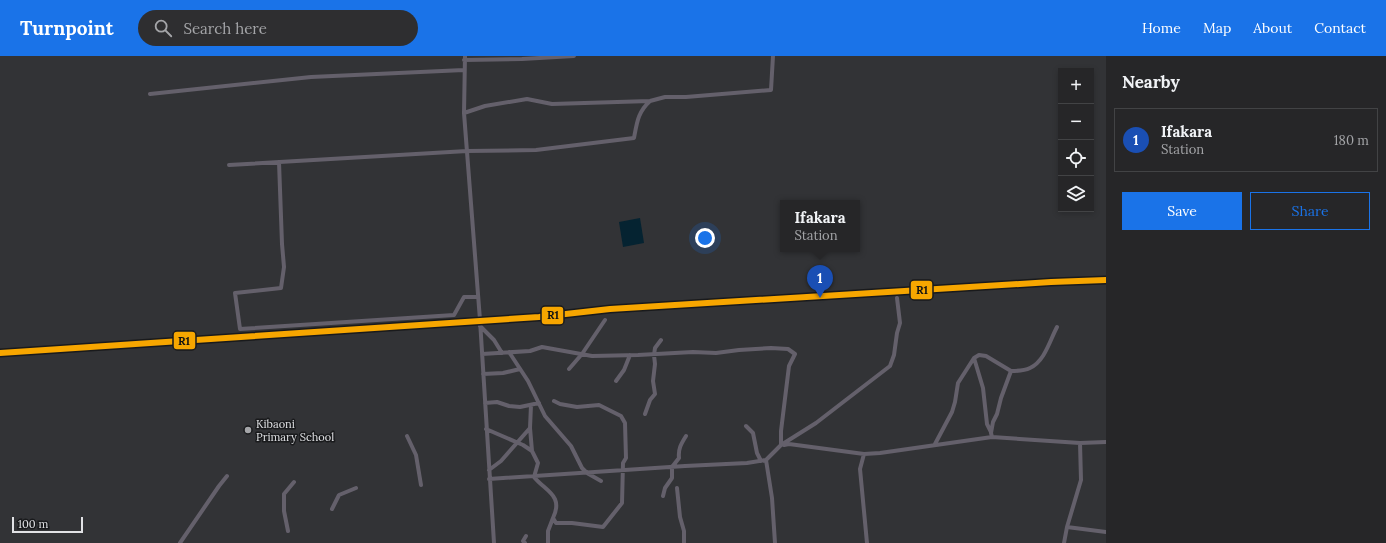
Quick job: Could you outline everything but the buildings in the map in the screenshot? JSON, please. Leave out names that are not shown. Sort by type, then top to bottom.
[{"type":"street","points":[[494,543],[464,113],[464,58],[522,60],[574,56]]},
{"type":"street","points":[[464,113],[485,106],[527,99],[552,104],[650,100],[665,97],[686,98],[771,90],[773,56]]},
{"type":"street","points":[[150,94],[311,77],[464,70]]},
{"type":"street","points":[[229,165],[467,151],[536,150],[634,138],[638,116],[642,108],[650,100]]},
{"type":"street","points":[[279,162],[284,267],[281,288],[235,293],[240,329],[454,316],[464,298],[478,297]]},
{"type":"street","points":[[489,479],[747,463],[764,460],[781,445],[816,423],[890,366],[894,355],[896,333],[900,323],[897,298]]},
{"type":"street","points":[[569,369],[582,354],[605,320]]},
{"type":"street","points":[[480,326],[494,340],[502,353]]},
{"type":"street","points":[[935,444],[952,412],[958,383],[976,356],[986,356],[1011,371],[1029,368],[1035,364],[1046,351],[1057,326]]},
{"type":"street","points":[[645,414],[650,400],[655,394],[653,380],[655,364],[654,354],[655,348],[661,340]]},
{"type":"street","points":[[482,354],[530,350],[542,347],[592,356],[630,356],[693,352],[716,353],[771,348],[788,349],[795,354],[789,366],[781,431],[781,445]]},
{"type":"street","points":[[509,352],[528,381],[545,416],[571,446],[582,468],[587,474],[601,481]]},
{"type":"street","points":[[616,381],[624,370],[630,356]]},
{"type":"street","points":[[974,358],[983,388],[986,424],[991,435]]},
{"type":"street","points":[[483,374],[503,374],[520,369]]},
{"type":"street","points":[[991,435],[992,422],[997,414],[1011,371]]},
{"type":"street","points":[[553,518],[556,523],[572,523],[602,527],[622,503],[623,463],[626,458],[625,423],[621,416],[599,405],[577,407],[560,404],[554,401]]},
{"type":"street","points":[[485,404],[497,402],[509,406],[520,407],[539,403]]},
{"type":"street","points":[[531,405],[530,428],[532,451],[538,463],[534,477]]},
{"type":"street","points":[[746,426],[753,433],[757,453],[764,460],[772,498],[775,543]]},
{"type":"street","points":[[489,470],[501,461],[530,428]]},
{"type":"street","points":[[486,429],[517,442],[532,451]]},
{"type":"street","points":[[781,445],[789,444],[864,454],[991,435],[1080,443],[1106,442]]},
{"type":"street","points":[[407,436],[416,455],[421,484]]},
{"type":"street","points":[[663,496],[665,488],[672,478],[672,467],[679,458],[678,452],[680,446],[686,436]]},
{"type":"street","points":[[1064,543],[1067,527],[1081,480],[1080,443]]},
{"type":"street","points":[[864,454],[860,468],[867,543]]},
{"type":"street","points":[[180,543],[227,476]]},
{"type":"street","points":[[534,477],[539,483],[550,491],[556,499],[556,508],[548,531],[548,543]]},
{"type":"street","points":[[288,532],[284,512],[284,494],[294,482]]},
{"type":"street","points":[[332,509],[339,495],[356,488]]},
{"type":"street","points":[[677,488],[680,517],[684,531],[684,543]]},
{"type":"street","points":[[1067,527],[1106,532]]},
{"type":"street","points":[[525,543],[523,541],[526,536]]},
{"type":"water","points":[[640,218],[644,243],[623,247],[619,222]]},
{"type":"transit line","name":"R1","points":[[0,353],[539,317],[610,309],[1051,282],[1106,280]]},
{"type":"place","name":"Ifakara","points":[[820,298]]},
{"type":"place","name":"Kibaoni Primary School","points":[[248,430]]}]
